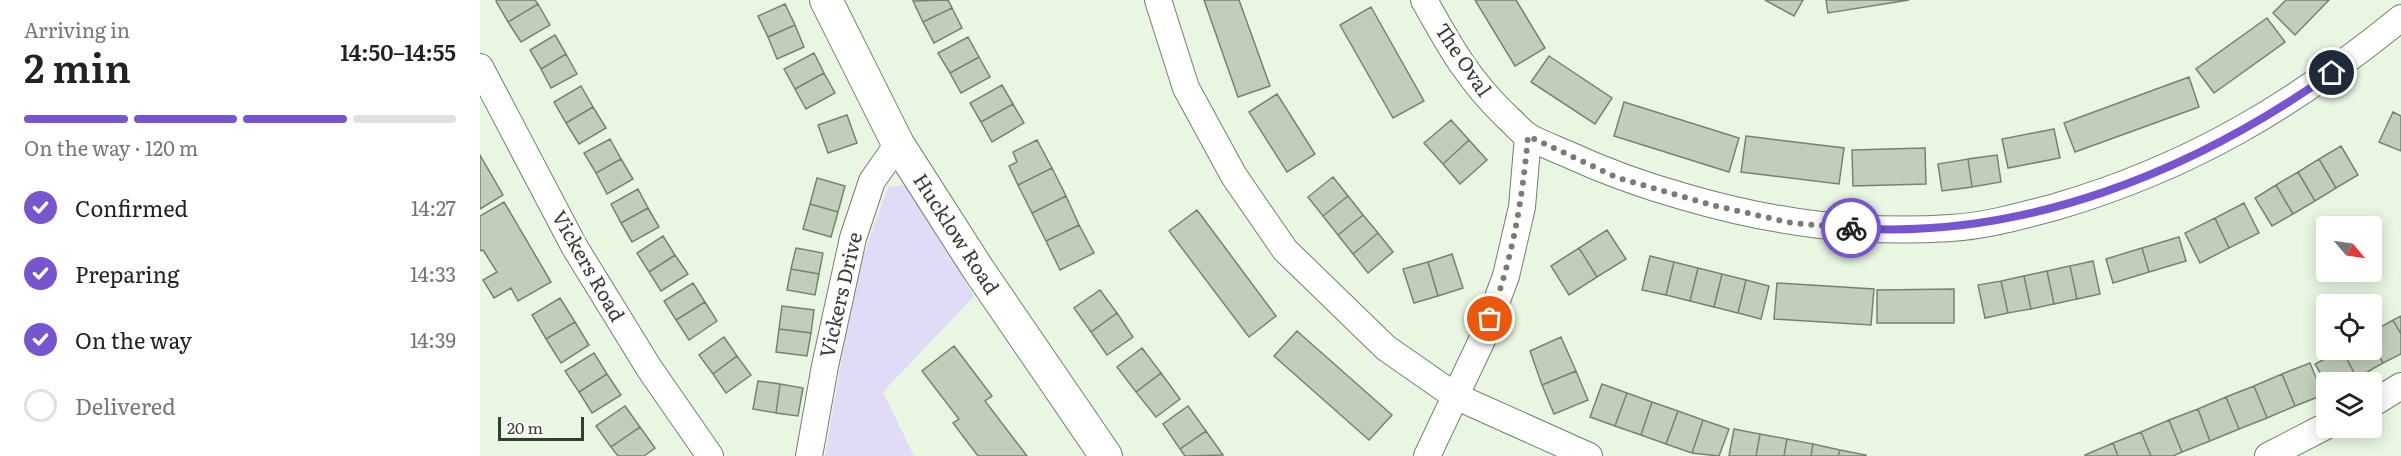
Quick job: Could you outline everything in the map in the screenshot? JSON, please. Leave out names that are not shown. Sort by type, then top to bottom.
[{"type":"street","name":"Hucklow Road","points":[[826,0],[898,144],[978,269],[1106,456]]},
{"type":"street","points":[[1158,0],[1186,88],[1234,176],[1285,250],[1386,348],[1455,396],[1589,456]]},
{"type":"street","name":"The Oval","points":[[1425,0],[1449,45],[1480,91],[1528,136],[1618,178],[1712,205],[1792,223],[1883,230],[1953,228],[2010,219],[2092,196],[2156,173],[2235,133],[2300,96],[2401,18]]},
{"type":"street","name":"Vickers Road","points":[[480,67],[574,246],[649,368],[710,456]]},
{"type":"street","points":[[1426,456],[1482,340],[1506,276],[1522,207],[1528,136]]},
{"type":"street","name":"Vickers Drive","points":[[809,456],[825,366],[853,238],[872,181],[898,144]]},
{"type":"street","points":[[2382,398],[2401,386]]},
{"type":"street","points":[[2268,456],[2316,431]]},
{"type":"shaded area","points":[[907,185],[974,296],[883,392],[914,456],[825,456],[855,279],[888,187]]},
{"type":"building","points":[[535,0],[538,4],[508,22],[496,1]]},
{"type":"building","points":[[948,0],[952,8],[923,22],[913,1]]},
{"type":"building","points":[[1204,0],[1239,0],[1270,86],[1238,97]]},
{"type":"building","points":[[1475,0],[1516,0],[1545,48],[1515,66]]},
{"type":"building","points":[[1765,0],[1803,0],[1794,16]]},
{"type":"building","points":[[1826,0],[1909,0],[1828,13]]},
{"type":"building","points":[[2286,0],[2329,0],[2295,35],[2273,13]]},
{"type":"building","points":[[538,4],[550,25],[521,42],[508,22]]},
{"type":"building","points":[[785,4],[795,25],[768,37],[758,16]]},
{"type":"building","points":[[1371,7],[1424,101],[1393,118],[1340,25]]},
{"type":"building","points":[[952,8],[962,28],[934,43],[923,22]]},
{"type":"building","points":[[2267,18],[2285,42],[2214,93],[2196,69]]},
{"type":"building","points":[[795,25],[804,47],[777,59],[768,37]]},
{"type":"building","points":[[555,35],[566,54],[541,69],[530,50]]},
{"type":"building","points":[[968,37],[979,57],[950,73],[938,53]]},
{"type":"building","points":[[814,53],[824,73],[795,89],[784,69]]},
{"type":"building","points":[[566,54],[577,74],[551,88],[541,69]]},
{"type":"building","points":[[1549,56],[1612,98],[1595,124],[1531,82]]},
{"type":"building","points":[[979,57],[990,77],[961,93],[950,73]]},
{"type":"building","points":[[824,73],[835,93],[806,109],[795,89]]},
{"type":"building","points":[[2189,77],[2199,107],[2075,152],[2064,123]]},
{"type":"building","points":[[1002,85],[1013,104],[981,122],[970,103]]},
{"type":"building","points":[[581,86],[593,107],[566,123],[554,102]]},
{"type":"building","points":[[1277,94],[1315,154],[1287,172],[1249,112]]},
{"type":"building","points":[[1624,102],[1739,138],[1729,172],[1614,136]]},
{"type":"building","points":[[1013,104],[1024,123],[992,142],[981,122]]},
{"type":"building","points":[[593,107],[606,128],[579,144],[566,123]]},
{"type":"building","points":[[2393,112],[2401,116],[2401,151],[2379,142]]},
{"type":"building","points":[[847,115],[857,143],[828,153],[818,125]]},
{"type":"building","points":[[1451,120],[1469,140],[1443,164],[1424,143]]},
{"type":"building","points":[[2054,129],[2060,158],[2008,168],[2002,139]]},
{"type":"building","points":[[1746,136],[1844,148],[1839,184],[1741,172]]},
{"type":"building","points":[[610,139],[621,159],[596,173],[584,153]]},
{"type":"building","points":[[1037,140],[1052,168],[1018,185],[1009,166],[1017,162],[1013,152]]},
{"type":"building","points":[[1469,140],[1487,160],[1460,184],[1443,164]]},
{"type":"building","points":[[2341,146],[2358,175],[2336,188],[2319,159]]},
{"type":"building","points":[[1925,148],[1926,184],[1853,186],[1852,150]]},
{"type":"building","points":[[480,155],[503,195],[480,209]]},
{"type":"building","points":[[1997,155],[2001,182],[1972,187],[1968,159]]},
{"type":"building","points":[[621,159],[633,179],[607,194],[596,173]]},
{"type":"building","points":[[1968,159],[1972,187],[1942,191],[1938,164]]},
{"type":"building","points":[[2319,159],[2336,188],[2315,201],[2298,172]]},
{"type":"building","points":[[1052,168],[1066,196],[1032,213],[1018,185]]},
{"type":"building","points":[[2298,172],[2315,201],[2293,214],[2276,185]]},
{"type":"building","points":[[1333,177],[1348,196],[1323,216],[1308,197]]},
{"type":"building","points":[[817,178],[845,186],[838,212],[810,204]]},
{"type":"building","points":[[2276,185],[2293,214],[2272,226],[2255,198]]},
{"type":"building","points":[[638,189],[648,208],[621,223],[611,204]]},
{"type":"building","points":[[1066,196],[1079,225],[1046,241],[1032,213]]},
{"type":"building","points":[[1348,196],[1363,215],[1338,235],[1323,216]]},
{"type":"building","points":[[504,202],[551,282],[518,301],[511,288],[494,298],[483,280],[497,272],[483,250],[480,251],[480,216]]},
{"type":"building","points":[[2244,203],[2259,233],[2229,248],[2215,218]]},
{"type":"building","points":[[810,204],[838,212],[831,237],[803,229]]},
{"type":"building","points":[[648,208],[659,227],[632,242],[621,223]]},
{"type":"building","points":[[1197,210],[1276,316],[1249,337],[1169,231]]},
{"type":"building","points":[[1363,215],[1378,233],[1353,254],[1338,235]]},
{"type":"building","points":[[2215,218],[2229,248],[2200,263],[2185,233]]},
{"type":"building","points":[[1079,225],[1094,253],[1060,270],[1046,241]]},
{"type":"building","points":[[1607,230],[1626,259],[1597,277],[1579,248]]},
{"type":"building","points":[[1378,233],[1393,252],[1368,273],[1353,254]]},
{"type":"building","points":[[663,236],[675,255],[649,272],[637,253]]},
{"type":"building","points":[[2179,237],[2186,261],[2149,272],[2142,248]]},
{"type":"building","points":[[796,248],[823,253],[819,274],[791,269]]},
{"type":"building","points":[[1579,248],[1597,277],[1569,295],[1551,266]]},
{"type":"building","points":[[2142,248],[2149,272],[2113,283],[2106,259]]},
{"type":"building","points":[[1452,254],[1463,288],[1438,296],[1428,262]]},
{"type":"building","points":[[675,255],[688,274],[661,291],[649,272]]},
{"type":"building","points":[[1650,256],[1674,262],[1666,295],[1642,290]]},
{"type":"building","points":[[2093,261],[2100,294],[2077,299],[2070,266]]},
{"type":"building","points":[[1428,262],[1438,296],[1414,303],[1403,269]]},
{"type":"building","points":[[1674,262],[1698,268],[1690,301],[1666,295]]},
{"type":"building","points":[[2070,266],[2077,299],[2054,304],[2047,271]]},
{"type":"building","points":[[1698,268],[1722,274],[1714,307],[1690,301]]},
{"type":"building","points":[[791,269],[819,274],[815,295],[787,290]]},
{"type":"building","points":[[2047,271],[2054,304],[2031,309],[2024,276]]},
{"type":"building","points":[[1722,274],[1746,280],[1738,313],[1714,307]]},
{"type":"building","points":[[2024,276],[2031,309],[2008,313],[2001,281]]},
{"type":"building","points":[[1746,280],[1769,286],[1761,319],[1738,313]]},
{"type":"building","points":[[2001,281],[2008,313],[1985,318],[1978,285]]},
{"type":"building","points":[[693,283],[705,302],[676,320],[664,301]]},
{"type":"building","points":[[1777,283],[1874,289],[1871,325],[1774,319]]},
{"type":"building","points":[[1954,289],[1954,323],[1877,323],[1877,290]]},
{"type":"building","points":[[1100,290],[1117,313],[1091,332],[1074,308]]},
{"type":"building","points":[[560,298],[575,322],[546,339],[532,315]]},
{"type":"building","points":[[705,302],[717,321],[689,340],[676,320]]},
{"type":"building","points":[[782,306],[814,310],[811,333],[779,329]]},
{"type":"building","points":[[1117,313],[1133,337],[1107,355],[1091,332]]},
{"type":"building","points":[[2401,316],[2401,334],[2393,320]]},
{"type":"building","points":[[2393,320],[2401,334],[2401,354],[2383,363],[2381,360],[2382,326]]},
{"type":"building","points":[[575,322],[589,345],[561,363],[546,339]]},
{"type":"building","points":[[779,329],[811,333],[807,356],[776,352]]},
{"type":"building","points":[[1297,331],[1392,415],[1369,440],[1274,356]]},
{"type":"building","points":[[724,337],[737,356],[713,374],[699,355]]},
{"type":"building","points":[[1561,337],[1576,371],[1542,385],[1530,351]]},
{"type":"building","points":[[954,346],[992,396],[985,401],[1027,456],[978,456],[953,423],[959,419],[922,371]]},
{"type":"building","points":[[1142,348],[1161,373],[1136,392],[1117,367]]},
{"type":"building","points":[[594,353],[607,374],[579,392],[565,371]]},
{"type":"building","points":[[737,356],[751,375],[726,393],[713,374]]},
{"type":"building","points":[[2323,360],[2347,360],[2354,372],[2320,372],[2315,364]]},
{"type":"building","points":[[2347,360],[2381,360],[2383,363],[2367,372],[2354,372]]},
{"type":"building","points":[[2310,363],[2316,378],[2316,398],[2295,406],[2282,374]]},
{"type":"building","points":[[1576,371],[1588,400],[1554,414],[1542,385]]},
{"type":"building","points":[[1161,373],[1180,399],[1156,417],[1136,392]]},
{"type":"building","points":[[607,374],[621,395],[592,413],[579,392]]},
{"type":"building","points":[[2282,374],[2295,406],[2267,418],[2254,386]]},
{"type":"building","points":[[758,381],[780,384],[776,413],[753,409]]},
{"type":"building","points":[[780,384],[803,388],[798,416],[776,413]]},
{"type":"building","points":[[1602,384],[1627,393],[1615,426],[1590,417]]},
{"type":"building","points":[[2254,386],[2267,418],[2239,429],[2226,397]]},
{"type":"building","points":[[1627,393],[1652,402],[1641,435],[1615,426]]},
{"type":"building","points":[[2226,397],[2239,429],[2210,441],[2198,409]]},
{"type":"building","points":[[1652,402],[1678,411],[1666,444],[1641,435]]},
{"type":"building","points":[[625,406],[640,427],[611,447],[596,426]]},
{"type":"building","points":[[1188,406],[1206,431],[1180,449],[1163,424]]},
{"type":"building","points":[[2198,409],[2210,441],[2182,452],[2169,420]]},
{"type":"building","points":[[1678,411],[1703,420],[1692,453],[1666,444]]},
{"type":"building","points":[[1703,420],[1729,429],[1719,456],[1692,453]]},
{"type":"building","points":[[2169,420],[2182,452],[2173,456],[2151,456],[2141,432]]},
{"type":"building","points":[[640,427],[655,448],[644,456],[618,456],[611,447]]},
{"type":"building","points":[[1734,429],[1760,434],[1756,456],[1729,456]]},
{"type":"building","points":[[1206,431],[1223,455],[1185,456],[1180,449]]},
{"type":"building","points":[[2141,432],[2151,456],[2118,456],[2113,443]]},
{"type":"building","points":[[1760,434],[1787,439],[1784,456],[1756,456]]},
{"type":"building","points":[[1787,439],[1813,444],[1811,456],[1784,456]]},
{"type":"building","points":[[2113,443],[2118,456],[2085,456],[2085,455]]},
{"type":"building","points":[[1813,444],[1840,450],[1838,456],[1811,456]]},
{"type":"building","points":[[1840,450],[1866,455],[1866,456],[1838,456]]},
{"type":"way so far","points":[[1490,319],[1506,276],[1522,207],[1528,136],[1618,178],[1712,205],[1792,223],[1851,228]]},
{"type":"route","points":[[1851,228],[1883,230],[1953,228],[2010,219],[2092,196],[2156,173],[2235,133],[2300,96],[2332,73]]}]
